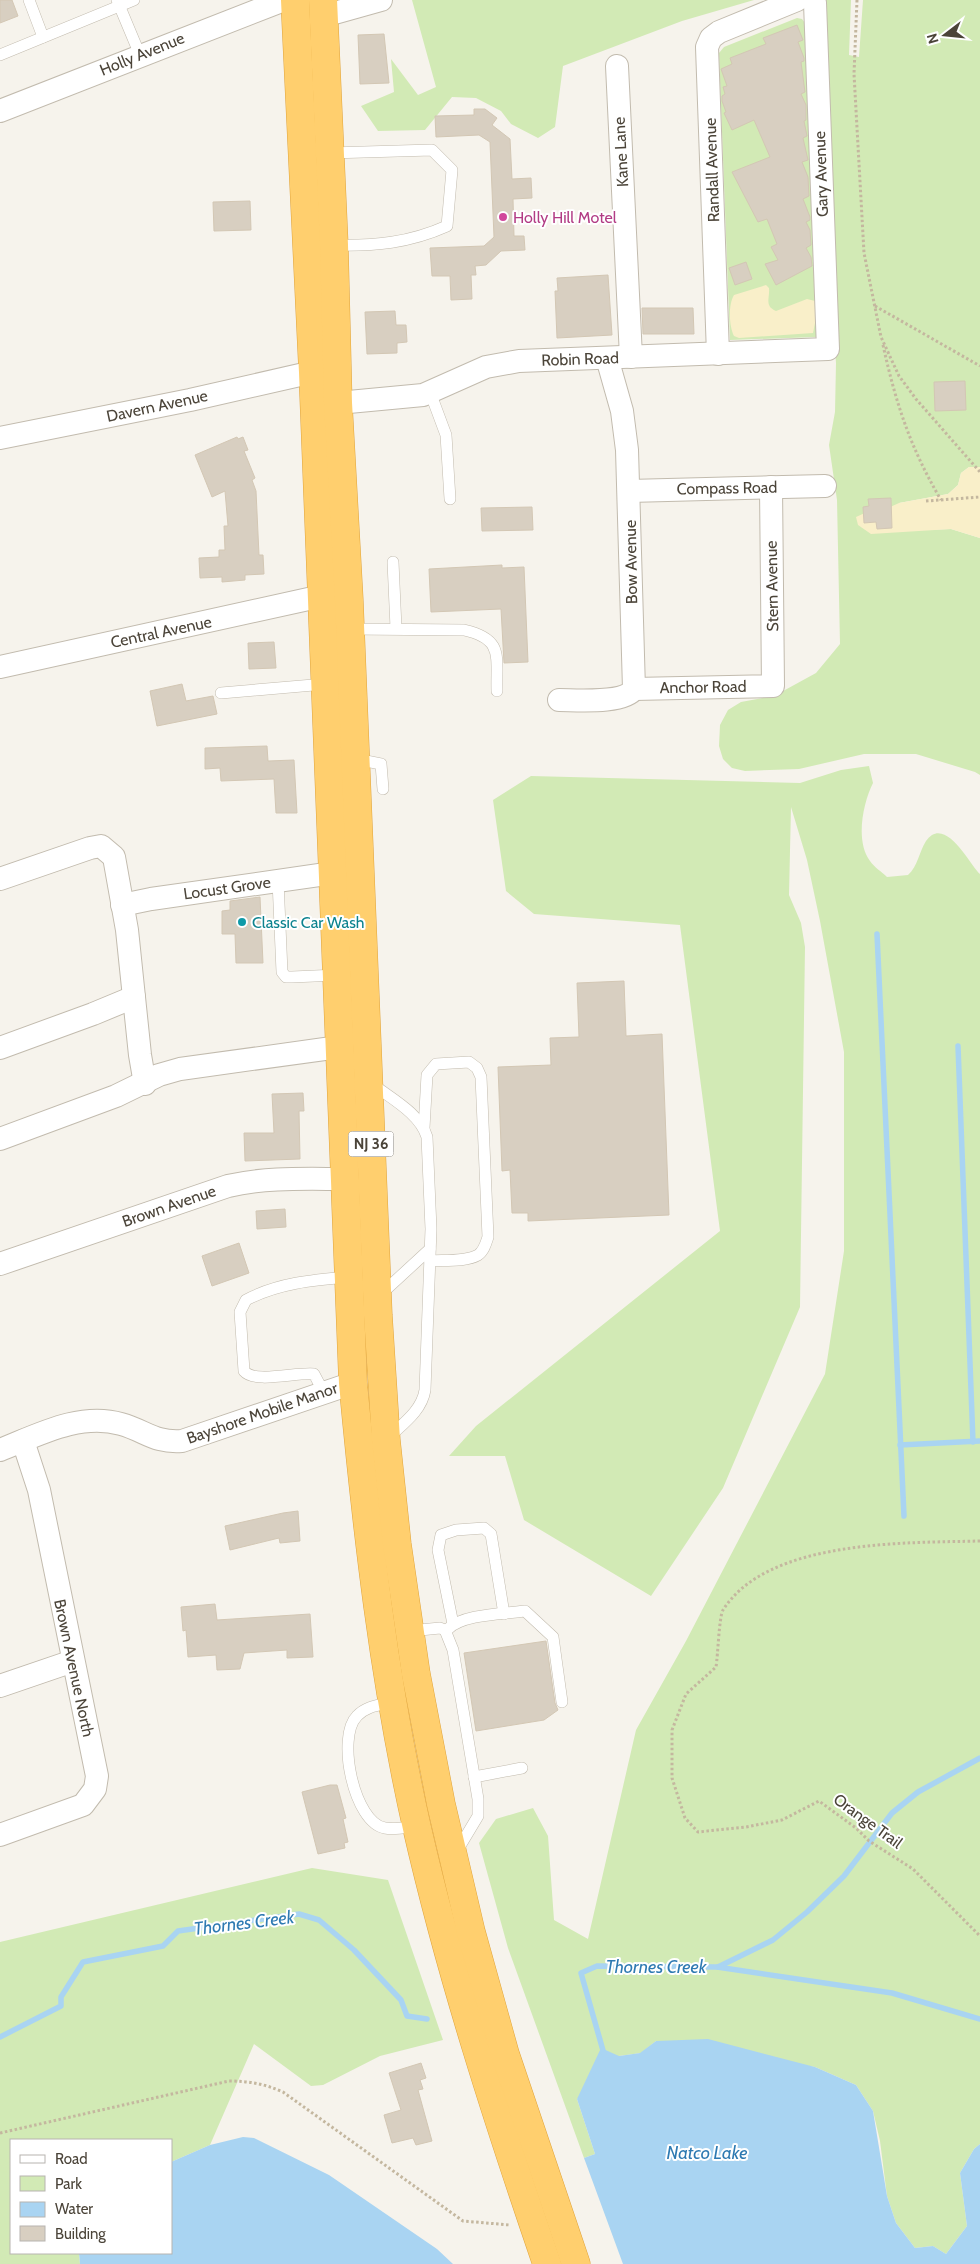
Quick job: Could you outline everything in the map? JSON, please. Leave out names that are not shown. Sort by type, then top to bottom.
[{"type":"highway","name":"NJ 36","points":[[295,0],[322,596],[353,1383],[370,1552],[393,1702],[416,1826],[470,2030],[547,2264]]},
{"type":"highway","name":"NJ 36","points":[[326,5],[338,403],[351,629],[377,1298],[386,1440],[397,1544],[410,1630],[441,1804],[471,1932],[505,2054],[576,2264]]},
{"type":"street","name":"Holly Avenue","points":[[0,111],[140,54],[284,0]]},
{"type":"street","points":[[326,5],[381,0]]},
{"type":"street","name":"Randall Avenue","points":[[718,354],[707,47],[711,38],[719,32],[797,0]]},
{"type":"street","name":"Gary Avenue","points":[[813,0],[815,2],[828,349]]},
{"type":"street","name":"Kane Lane","points":[[617,66],[631,357]]},
{"type":"street","name":"Robin Road","points":[[338,403],[412,397],[430,392],[486,368],[503,364],[828,349]]},
{"type":"street","name":"Bow Avenue","points":[[607,358],[625,427],[629,491],[634,689]]},
{"type":"street","name":"Davern Avenue","points":[[0,438],[190,400],[312,372]]},
{"type":"street","name":"Compass Road","points":[[629,491],[825,486]]},
{"type":"street","name":"Stern Avenue","points":[[771,487],[773,686]]},
{"type":"street","name":"Central Avenue","points":[[0,667],[322,596]]},
{"type":"street","name":"Anchor Road","points":[[634,689],[773,686]]},
{"type":"street","points":[[558,700],[617,698],[628,696],[634,689]]},
{"type":"street","points":[[0,879],[90,848],[101,846],[114,857],[145,1084]]},
{"type":"street","name":"Locust Grove","points":[[122,905],[151,898],[333,873]]},
{"type":"street","points":[[0,1048],[134,997]]},
{"type":"street","points":[[0,1139],[145,1084],[159,1075],[180,1069],[339,1046]]},
{"type":"street","name":"Brown Avenue","points":[[0,1264],[228,1186],[253,1182],[344,1179]]},
{"type":"street","name":"Bayshore Mobile Manor","points":[[0,1450],[70,1424],[89,1420],[121,1424],[167,1442],[182,1441],[353,1383]]},
{"type":"street","name":"Brown Avenue North","points":[[0,1835],[83,1805],[95,1789],[97,1776],[39,1490],[24,1441]]},
{"type":"street","points":[[0,1686],[73,1661]]},
{"type":"lane","points":[[29,0],[43,37]]},
{"type":"lane","points":[[0,54],[118,3],[134,0]]},
{"type":"lane","points":[[118,3],[140,54]]},
{"type":"lane","points":[[330,153],[432,150],[452,170],[447,226],[421,237],[365,246],[334,245]]},
{"type":"lane","points":[[430,392],[447,440],[450,499]]},
{"type":"lane","points":[[392,562],[396,628]]},
{"type":"lane","points":[[351,629],[464,630],[481,634],[492,641],[496,655],[497,691]]},
{"type":"lane","points":[[221,693],[325,684]]},
{"type":"lane","points":[[356,759],[381,764],[383,789]]},
{"type":"lane","points":[[278,881],[282,972],[286,977],[292,978],[337,975]]},
{"type":"lane","points":[[377,1298],[430,1255],[460,1259],[479,1255],[488,1237],[481,1077],[477,1068],[469,1062],[436,1064],[430,1070],[424,1128]]},
{"type":"lane","points":[[368,1080],[416,1118],[424,1128],[427,1137],[430,1255],[424,1400],[418,1409],[386,1440]]},
{"type":"lane","points":[[323,1392],[314,1374],[300,1372],[256,1378],[248,1376],[244,1371],[240,1312],[246,1300],[275,1288],[304,1281],[348,1277]]},
{"type":"lane","points":[[453,1857],[478,1816],[478,1800],[438,1550],[442,1535],[456,1530],[484,1528],[491,1534],[504,1614]]},
{"type":"lane","points":[[410,1630],[449,1628],[474,1617],[525,1611],[553,1636],[562,1702]]},
{"type":"lane","points":[[393,1702],[369,1707],[356,1716],[347,1736],[348,1764],[359,1802],[369,1818],[384,1828],[416,1826]]},
{"type":"lane","points":[[474,1777],[522,1768]]},
{"type":"path","points":[[857,0],[854,74],[864,253],[900,417],[914,450],[940,500]]},
{"type":"path","points":[[875,306],[980,366]]},
{"type":"path","points":[[881,337],[905,383],[980,472]]},
{"type":"path","points":[[926,501],[980,497]]},
{"type":"path","name":"Orange Trail","points":[[980,1541],[869,1546],[804,1557],[795,1559],[749,1583],[722,1612],[716,1667],[686,1694],[672,1730],[672,1778],[685,1818],[698,1832],[746,1827],[782,1820],[819,1801],[856,1828],[869,1842],[913,1869],[980,1936]]},
{"type":"path","points":[[0,2134],[229,2081],[247,2081],[266,2085],[283,2092],[463,2221],[534,2227]]},
{"type":"green space","points":[[412,0],[754,0],[682,21],[563,66],[555,127],[538,138],[511,124],[501,111],[476,98],[452,97],[425,130],[378,131],[361,106],[394,92],[391,59],[418,95],[436,87]]},
{"type":"green space","points":[[789,0],[851,0],[849,55],[859,57],[863,0],[980,0],[980,467],[969,467],[961,473],[958,485],[948,494],[899,503],[924,530],[951,529],[980,538],[980,775],[916,754],[864,754],[799,769],[745,771],[732,768],[723,759],[719,746],[720,725],[728,710],[741,702],[774,696],[816,673],[840,644],[837,500],[829,445],[835,412],[836,363],[810,11]]},
{"type":"green space","points":[[797,18],[802,19],[805,23],[818,334],[816,337],[730,340],[719,53],[724,47]]},
{"type":"green space","points":[[869,766],[873,783],[866,801],[862,833],[865,853],[874,865],[887,877],[908,875],[914,867],[926,841],[933,834],[941,834],[949,837],[956,844],[980,874],[980,2144],[974,2149],[960,2173],[967,2226],[946,2254],[933,2246],[915,2248],[896,2223],[887,2196],[880,2141],[873,2111],[856,2085],[815,2067],[656,2041],[641,2053],[619,2056],[577,2099],[595,2154],[584,2158],[508,1948],[479,1843],[496,1819],[533,1808],[548,1836],[554,1920],[588,1939],[636,1730],[686,1641],[825,1374],[844,1251],[844,1052],[807,860],[791,807],[789,895],[801,923],[805,947],[800,1307],[723,1488],[651,1596],[524,1520],[505,1456],[449,1456],[476,1426],[720,1231],[680,925],[534,914],[506,891],[493,800],[531,776],[800,783],[841,770]]},
{"type":"green space","points":[[312,1868],[388,1880],[443,2040],[380,2056],[323,2085],[311,2086],[254,2044],[210,2145],[172,2162],[172,2139],[10,2139],[10,2254],[79,2254],[80,2264],[0,2264],[0,1942]]},
{"type":"sand","points":[[766,285],[769,288],[768,301],[770,307],[776,311],[807,299],[815,301],[816,318],[813,333],[739,338],[734,336],[730,316],[734,295]]},
{"type":"sand","points":[[969,467],[980,467],[980,538],[951,529],[871,534],[858,525],[856,517],[867,512],[877,513],[899,503],[948,494],[958,485],[961,473]]},
{"type":"water","name":"Natco Lake","points":[[708,2039],[815,2067],[856,2085],[873,2111],[887,2196],[896,2223],[915,2248],[933,2246],[946,2254],[967,2226],[960,2173],[974,2149],[980,2144],[980,2264],[623,2264],[584,2158],[595,2154],[577,2099],[601,2048],[619,2056],[640,2053],[656,2041]]},
{"type":"water","points":[[243,2137],[254,2138],[329,2175],[437,2249],[453,2264],[80,2264],[79,2254],[172,2254],[172,2162],[210,2145]]},
{"type":"building","points":[[0,0],[12,0],[18,16],[0,23]]},
{"type":"building","points":[[797,25],[803,40],[798,42],[804,58],[804,61],[801,62],[805,92],[801,94],[806,105],[806,120],[804,121],[807,136],[803,138],[808,160],[802,162],[808,177],[809,196],[803,199],[810,217],[810,220],[806,222],[810,230],[811,245],[806,248],[811,257],[812,266],[776,285],[765,264],[778,260],[771,247],[777,244],[767,219],[758,222],[732,172],[770,157],[754,120],[732,130],[724,113],[726,112],[722,101],[722,96],[725,94],[723,87],[727,86],[721,69],[732,64],[730,58],[766,44],[763,38]]},
{"type":"building","points":[[384,34],[389,83],[360,84],[358,35]]},
{"type":"building","name":"Holly Hill Motel","points":[[474,109],[485,109],[497,118],[492,125],[510,139],[512,179],[531,178],[532,198],[513,199],[514,236],[524,236],[525,250],[501,251],[486,265],[475,266],[476,275],[471,275],[472,299],[451,300],[450,276],[432,276],[430,248],[484,246],[494,237],[490,142],[479,135],[436,137],[435,116],[474,115]]},
{"type":"building","points":[[250,201],[251,230],[214,231],[213,202]]},
{"type":"building","points":[[746,262],[752,279],[735,285],[729,268]]},
{"type":"building","points":[[608,275],[612,335],[557,338],[555,291],[558,291],[557,278]]},
{"type":"building","points":[[642,308],[693,308],[694,334],[643,334]]},
{"type":"building","points":[[395,311],[396,325],[406,325],[407,342],[397,343],[397,353],[367,354],[365,312]]},
{"type":"building","points":[[965,381],[966,410],[935,411],[934,382]]},
{"type":"building","points":[[237,437],[238,439],[243,437],[248,450],[244,451],[255,478],[252,480],[256,491],[259,555],[263,555],[264,574],[245,575],[245,580],[222,582],[222,577],[200,578],[199,558],[219,557],[219,550],[225,550],[224,526],[228,526],[225,491],[212,497],[195,455]]},
{"type":"building","points":[[891,498],[892,528],[877,529],[876,522],[864,523],[863,507],[869,506],[868,499]]},
{"type":"building","points":[[532,507],[533,530],[482,531],[481,508]]},
{"type":"building","points":[[502,565],[502,568],[524,567],[528,662],[504,663],[501,609],[431,612],[429,569]]},
{"type":"building","points":[[274,642],[276,668],[249,669],[248,643]]},
{"type":"building","points":[[182,684],[186,701],[213,696],[217,714],[157,726],[150,691]]},
{"type":"building","points":[[267,746],[268,761],[294,760],[297,813],[276,813],[274,779],[221,781],[220,768],[205,769],[205,748]]},
{"type":"building","name":"Classic Car Wash","points":[[260,897],[263,963],[236,963],[235,934],[222,934],[222,911],[230,910],[230,901]]},
{"type":"building","points":[[624,981],[626,1036],[662,1034],[669,1215],[528,1221],[528,1213],[512,1213],[510,1170],[502,1171],[498,1067],[551,1065],[550,1038],[579,1037],[577,983]]},
{"type":"building","points":[[303,1093],[304,1111],[299,1111],[300,1159],[245,1161],[244,1133],[274,1133],[272,1094]]},
{"type":"building","points":[[285,1209],[286,1227],[257,1229],[256,1211]]},
{"type":"building","points":[[239,1243],[249,1273],[212,1286],[202,1256]]},
{"type":"building","points":[[298,1511],[300,1541],[280,1543],[279,1538],[230,1550],[225,1526]]},
{"type":"building","points":[[215,1604],[217,1620],[310,1614],[313,1657],[287,1658],[287,1650],[244,1653],[240,1669],[217,1670],[216,1655],[188,1657],[186,1630],[183,1631],[181,1607]]},
{"type":"building","points":[[546,1641],[555,1703],[558,1710],[544,1720],[476,1731],[464,1653]]},
{"type":"building","points":[[337,1785],[346,1818],[343,1819],[348,1842],[344,1843],[345,1848],[318,1854],[302,1792]]},
{"type":"building","points":[[421,2063],[426,2078],[420,2080],[423,2089],[418,2090],[432,2141],[416,2145],[413,2138],[392,2143],[384,2115],[401,2110],[389,2073]]},
{"type":"waterway","points":[[877,934],[904,1516]]},
{"type":"waterway","points":[[958,1046],[973,1442]]},
{"type":"waterway","points":[[900,1445],[980,1441]]},
{"type":"waterway","points":[[718,1967],[773,1940],[807,1912],[844,1876],[892,1813],[918,1792],[980,1758]]},
{"type":"waterway","name":"Thornes Creek","points":[[0,2037],[61,2006],[61,1997],[83,1962],[163,1946],[178,1931],[299,1914],[319,1920],[354,1950],[401,2000],[407,2016],[427,2019]]},
{"type":"waterway","name":"Thornes Creek","points":[[604,2054],[581,1973],[597,1966],[717,1967],[892,1993],[980,2019]]},
{"type":"place","name":"Holly Hill Motel","points":[[503,217]]},
{"type":"place","name":"Classic Car Wash","points":[[242,922]]}]
